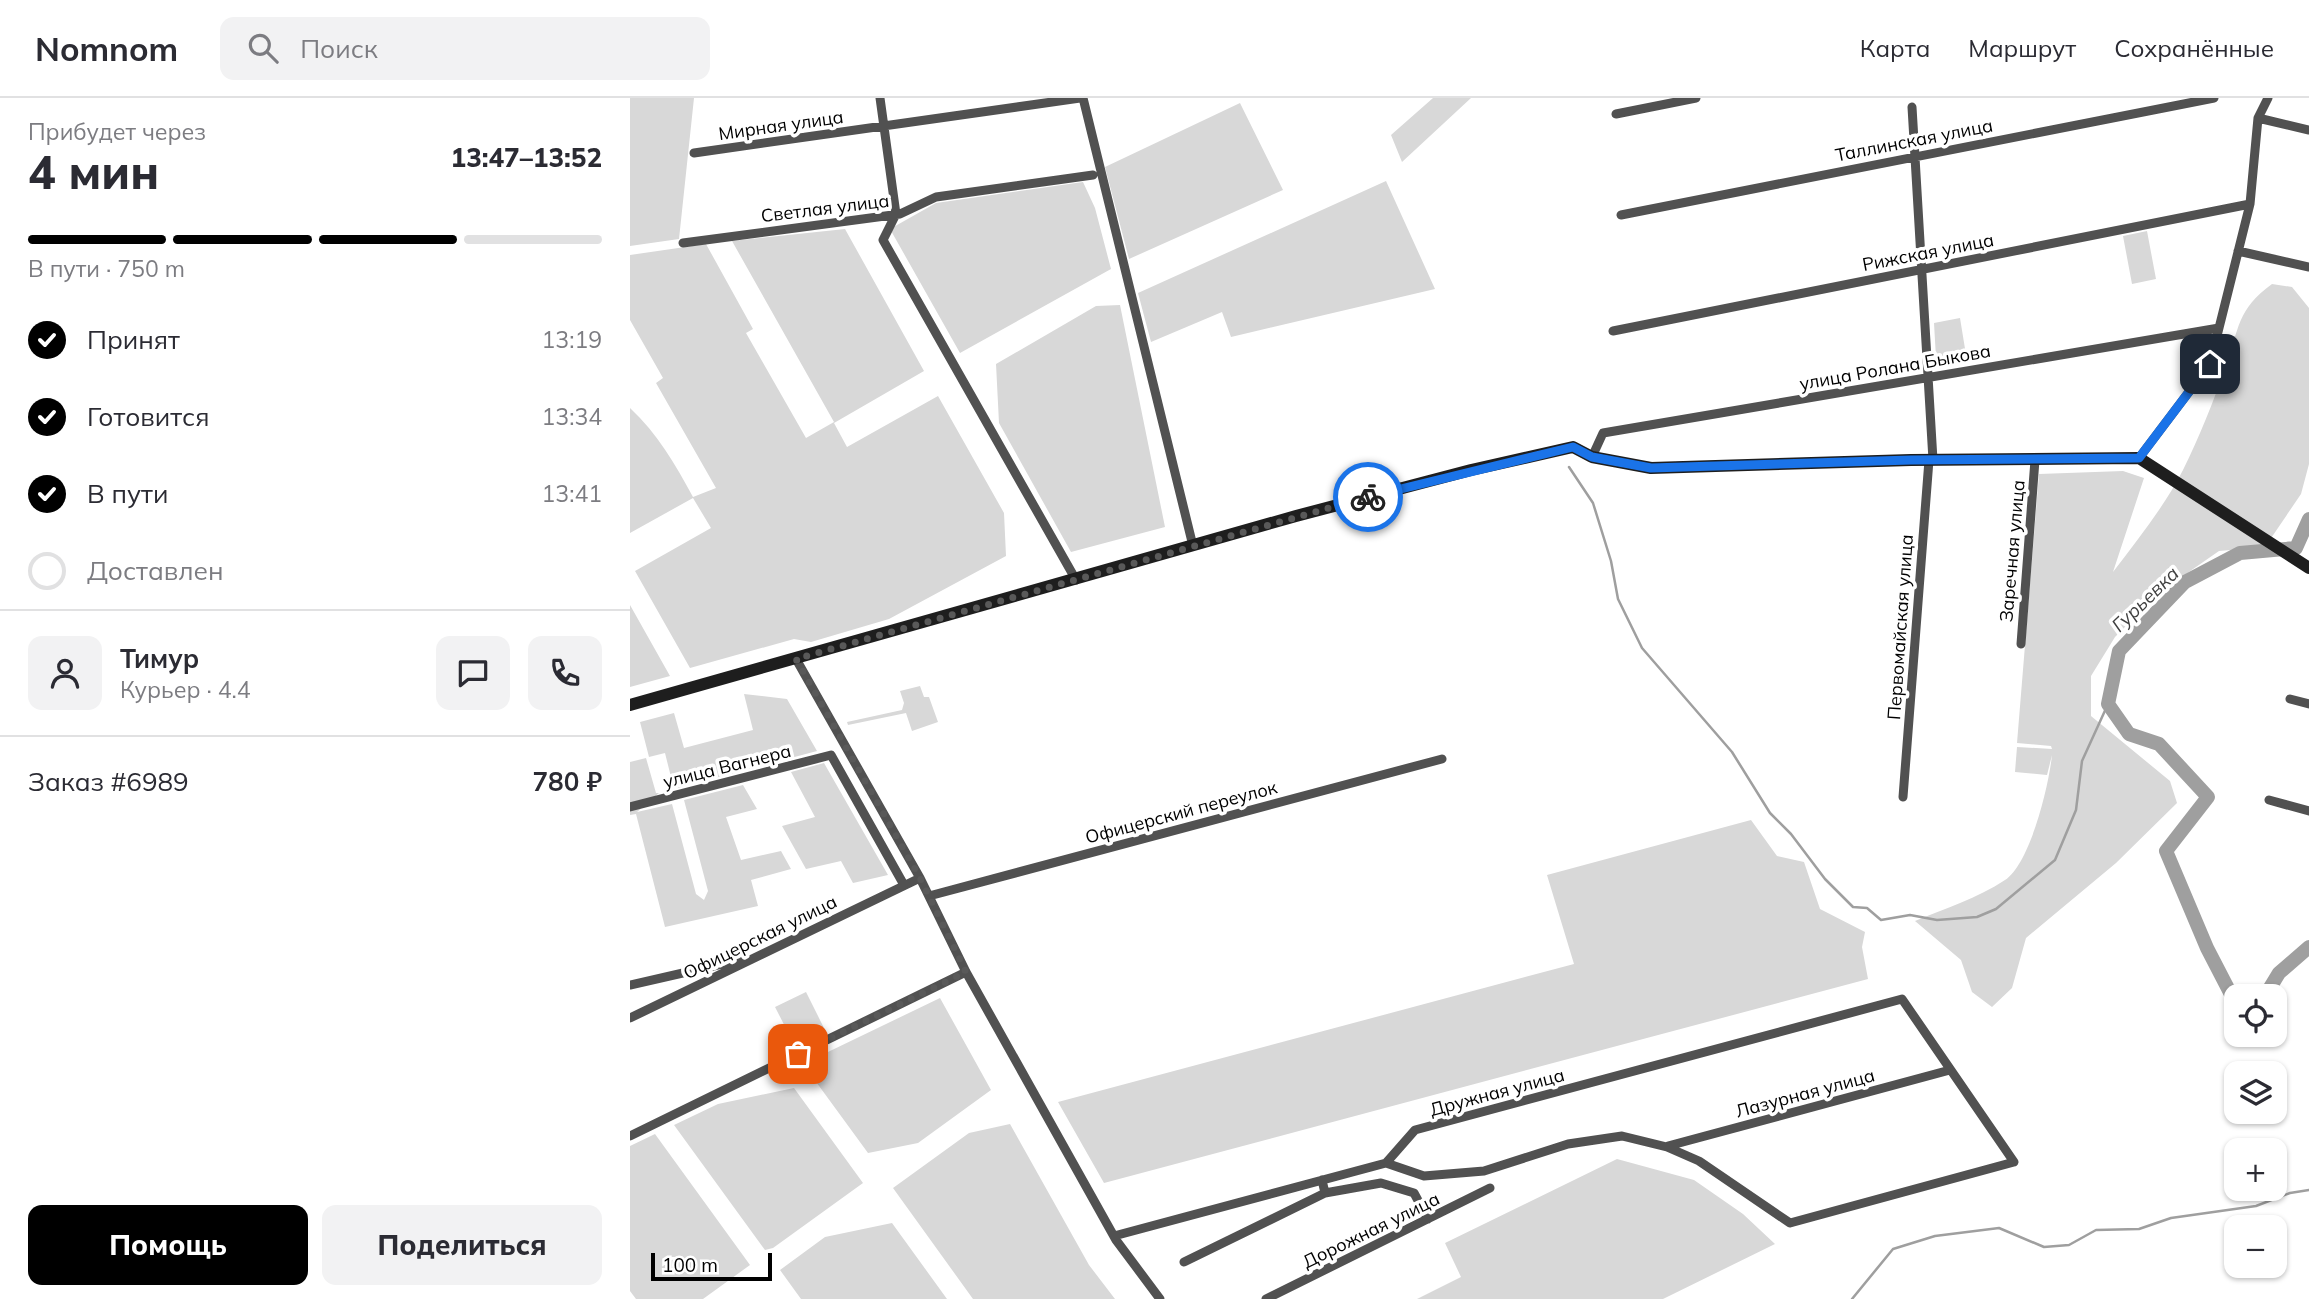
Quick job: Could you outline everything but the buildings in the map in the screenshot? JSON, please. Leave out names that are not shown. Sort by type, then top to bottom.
[{"type":"street","points":[[880,98],[896,214],[883,240],[1076,580]]},
{"type":"street","points":[[1082,98],[1192,547]]},
{"type":"street","name":"Мирная улица","points":[[694,153],[1082,98]]},
{"type":"street","points":[[1615,114],[1696,98]]},
{"type":"street","name":"Таллинская улица","points":[[1621,215],[2214,98]]},
{"type":"street","points":[[2139,458],[2210,364],[2250,204],[2258,118],[2268,98]]},
{"type":"street","name":"Первомайская улица","points":[[1903,797],[1931,460],[1929,377],[1912,107]]},
{"type":"street","points":[[2258,118],[2309,130]]},
{"type":"street","name":"Светлая улица","points":[[683,243],[896,214],[936,197],[1093,175]]},
{"type":"street","name":"Рижская улица","points":[[1613,331],[2250,204]]},
{"type":"street","points":[[2238,251],[2309,267]]},
{"type":"street","name":"улица Ролана Быкова","points":[[1592,457],[1603,433],[2219,328]]},
{"type":"street","points":[[630,705],[1471,470],[1573,447],[1592,457],[1651,468],[1931,460],[2139,458],[2309,568]]},
{"type":"street","name":"Заречная улица","points":[[2021,644],[2035,460]]},
{"type":"street","points":[[796,659],[920,878],[966,972],[1114,1236],[1160,1299]]},
{"type":"street","points":[[2290,699],[2309,704]]},
{"type":"street","name":"улица Вагнера","points":[[630,807],[831,755],[904,885]]},
{"type":"street","name":"Офицерский переулок","points":[[929,895],[1442,759]]},
{"type":"street","points":[[2269,800],[2309,811]]},
{"type":"street","name":"Офицерская улица","points":[[630,1018],[920,878]]},
{"type":"street","points":[[630,985],[759,955]]},
{"type":"street","points":[[630,1136],[966,972]]},
{"type":"street","name":"Дружная улица","points":[[1386,1163],[1415,1130],[1902,999],[2014,1162],[1790,1223],[1699,1161],[1667,1146]]},
{"type":"street","name":"Лазурная улица","points":[[1667,1146],[1950,1070]]},
{"type":"street","points":[[1114,1236],[1386,1163],[1424,1176],[1485,1171],[1568,1144],[1622,1136],[1667,1146]]},
{"type":"street","points":[[1322,1180],[1325,1193]]},
{"type":"street","points":[[1184,1262],[1325,1193],[1381,1183],[1414,1193],[1428,1219]]},
{"type":"street","name":"Дорожная улица","points":[[1266,1299],[1490,1188]]},
{"type":"shaded area","points":[[630,98],[694,98],[679,239],[630,246]]},
{"type":"shaded area","points":[[1433,98],[1471,98],[1402,162],[1391,135]]},
{"type":"shaded area","points":[[1240,103],[1283,190],[1129,259],[1105,167]]},
{"type":"shaded area","points":[[1386,181],[1435,289],[1231,337],[1222,312],[1151,342],[1138,293]]},
{"type":"shaded area","points":[[1083,182],[1095,208],[1111,269],[960,353],[890,229],[936,203]]},
{"type":"shaded area","points":[[845,229],[924,371],[834,423],[847,447],[938,396],[1004,513],[1006,556],[889,619],[811,642],[794,639],[690,668],[635,571],[711,528],[693,498],[630,533],[630,408],[673,461],[693,497],[716,488],[656,383],[663,378],[630,320],[630,255],[706,244],[753,329],[746,333],[806,438],[834,422],[732,241]]},
{"type":"shaded area","points":[[2147,231],[2156,279],[2132,284],[2123,236]]},
{"type":"shaded area","points":[[2272,284],[2292,287],[2309,308],[2309,464],[2301,494],[2265,547],[2219,551],[2160,592],[2115,637],[2091,676],[2091,716],[2170,781],[2177,803],[2116,863],[2026,938],[2012,988],[1992,1007],[1972,992],[1961,960],[1915,921],[1972,898],[2005,880],[2022,858],[2037,823],[2052,755],[2047,775],[2015,772],[2017,747],[2052,749],[2051,746],[2017,743],[2039,474],[2123,471],[2144,478],[2113,572],[2176,484],[2211,405],[2245,311]]},
{"type":"shaded area","points":[[1120,305],[1165,527],[1071,552],[999,423],[996,364],[1096,306]]},
{"type":"shaded area","points":[[1960,318],[1967,361],[1945,364],[1936,358],[1934,323]]},
{"type":"shaded area","points":[[630,605],[670,676],[630,687]]},
{"type":"shaded area","points":[[920,686],[924,697],[929,697],[938,722],[912,731],[906,713],[848,725],[847,722],[902,710],[904,703],[900,691]]},
{"type":"shaded area","points":[[744,694],[787,699],[817,751],[674,789],[665,753],[649,757],[640,722],[674,713],[684,748],[753,730]]},
{"type":"shaded area","points":[[646,758],[656,793],[659,793],[637,812],[672,804],[696,894],[704,900],[708,891],[684,800],[743,785],[757,809],[726,817],[741,860],[781,851],[791,869],[751,880],[758,906],[665,927],[636,814],[630,815],[630,762]]},
{"type":"shaded area","points":[[824,763],[888,875],[853,883],[841,861],[806,869],[782,826],[815,817],[791,772]]},
{"type":"shaded area","points":[[1751,820],[1777,856],[1804,862],[1820,909],[1865,932],[1862,947],[1868,979],[1104,1183],[1058,1102],[1574,964],[1547,875]]},
{"type":"shaded area","points":[[806,992],[825,1030],[794,1044],[775,1007]]},
{"type":"shaded area","points":[[940,998],[991,1090],[918,1143],[868,1153],[803,1064]]},
{"type":"shaded area","points":[[794,1088],[863,1183],[773,1248],[765,1250],[674,1125],[718,1104]]},
{"type":"shaded area","points":[[1010,1124],[1089,1265],[1115,1299],[973,1299],[893,1188],[969,1133]]},
{"type":"shaded area","points":[[655,1134],[750,1265],[703,1299],[636,1299],[630,1291],[630,1146]]},
{"type":"shaded area","points":[[1617,1159],[1694,1180],[1743,1214],[1775,1244],[1663,1299],[1417,1299],[1461,1277],[1445,1243]]},
{"type":"shaded area","points":[[892,1223],[947,1299],[801,1299],[780,1270],[825,1237]]},
{"type":"waterway","points":[[1569,467],[1593,503],[1611,561],[1618,599],[1642,648],[1732,752],[1770,813],[1791,834],[1825,879],[1853,907],[1867,908],[1881,920],[1910,915],[1937,920],[1977,917],[1996,909],[2055,860],[2076,810],[2082,761],[2108,704]]},
{"type":"waterway","name":"Гурьевка","points":[[2226,984],[2207,948],[2166,851],[2208,797],[2159,744],[2129,734],[2108,704],[2119,651],[2185,582],[2240,553],[2296,548],[2309,519]]},
{"type":"waterway","name":"Гурьевка","points":[[2272,984],[2279,973],[2309,947]]},
{"type":"waterway","points":[[1852,1299],[1893,1249],[1935,1236],[1999,1228],[2044,1247],[2069,1245],[2096,1230],[2139,1229],[2171,1218],[2256,1206],[2290,1193],[2309,1190]]},
{"type":"way so far","points":[[798,1054],[966,972],[920,878],[796,659],[1368,497]]},
{"type":"route","points":[[1368,497],[1573,447],[1592,457],[1651,468],[1911,460],[2139,458],[2210,364]]}]
